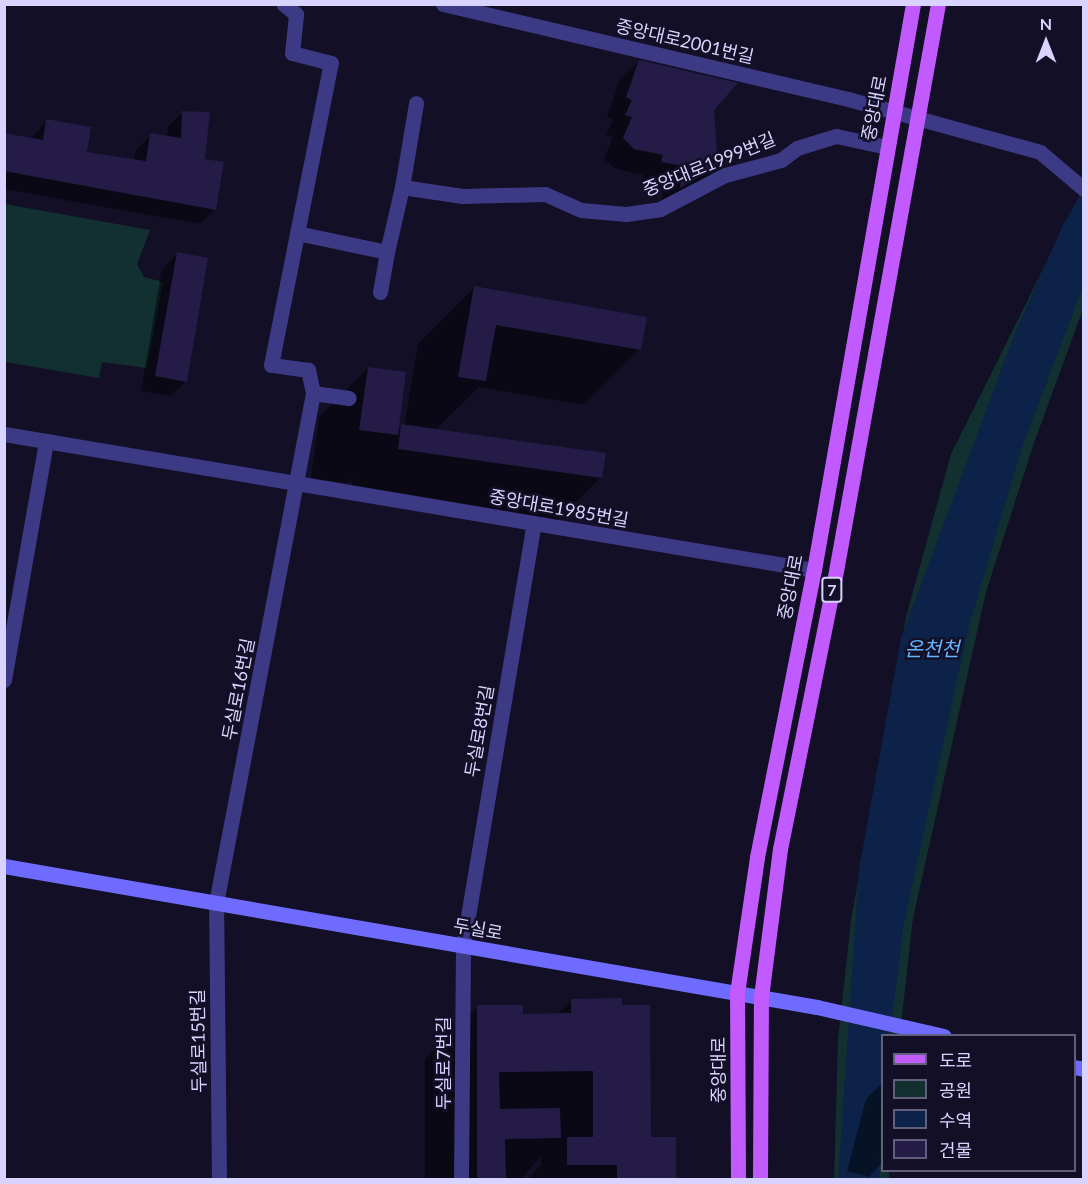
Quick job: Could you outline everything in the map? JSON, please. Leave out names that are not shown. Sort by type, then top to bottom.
[{"type":"main road","name":"중앙대로","points":[[738,1179],[737,993],[757,857],[814,570],[886,147],[913,4]]},
{"type":"main road","name":"7","points":[[760,1179],[761,998],[780,849],[834,582],[938,4]]},
{"type":"main road","name":"두실로","points":[[4,866],[817,1007],[939,1034]]},
{"type":"street","points":[[283,4],[296,14],[292,53],[331,63],[271,365],[308,370],[313,393],[298,484]]},
{"type":"street","name":"중앙대로2001번길","points":[[443,4],[916,119]]},
{"type":"street","points":[[380,292],[402,187],[416,103]]},
{"type":"street","points":[[916,119],[1040,152],[1081,187]]},
{"type":"street","name":"중앙대로1999번길","points":[[402,187],[462,196],[545,194],[581,210],[626,214],[660,208],[725,176],[782,160],[797,148],[836,136],[886,147]]},
{"type":"street","points":[[297,233],[387,252]]},
{"type":"street","points":[[313,393],[349,398]]},
{"type":"street","name":"중앙대로1985번길","points":[[4,434],[814,570]]},
{"type":"street","points":[[4,680],[46,441]]},
{"type":"street","name":"두실로16번길","points":[[216,903],[298,484]]},
{"type":"street","name":"두실로8번길","points":[[463,946],[534,523]]},
{"type":"street","name":"두실로15번길","points":[[216,903],[219,1179]]},
{"type":"street","name":"두실로7번길","points":[[461,1179],[463,946]]},
{"type":"green space","name":"온천천","points":[[1083,189],[1083,309],[1033,446],[986,592],[913,918],[900,1034],[881,1034],[881,1172],[889,1172],[889,1179],[834,1180],[838,1040],[851,920],[906,617],[951,454]]},
{"type":"green space","points":[[5,204],[150,230],[137,264],[144,277],[163,282],[147,368],[102,362],[99,378],[5,362]]},
{"type":"water","name":"온천천","points":[[1083,190],[1083,287],[1022,447],[969,626],[904,923],[890,1034],[881,1034],[879,1179],[838,1180],[859,869],[901,638],[1015,333],[1063,225]]},
{"type":"building","points":[[639,60],[738,83],[714,110],[718,167],[680,188],[683,166],[661,162],[663,155],[634,149],[623,138],[632,117],[625,115],[632,100],[626,97]]},
{"type":"building","points":[[182,111],[210,112],[205,159],[224,162],[216,210],[4,171],[4,133],[43,140],[46,119],[91,127],[87,152],[146,161],[150,133],[181,138]]},
{"type":"building","points":[[177,252],[208,258],[187,382],[155,376]]},
{"type":"building","points":[[474,286],[647,317],[641,350],[496,325],[486,381],[458,377]]},
{"type":"building","points":[[368,367],[406,372],[398,435],[359,430]]},
{"type":"building","points":[[401,424],[606,453],[602,478],[398,449]]},
{"type":"building","points":[[622,998],[622,1005],[650,1005],[651,1137],[676,1137],[676,1179],[617,1179],[617,1165],[567,1165],[567,1137],[593,1137],[593,1071],[499,1072],[500,1109],[560,1108],[561,1138],[505,1139],[506,1179],[477,1179],[477,1005],[523,1005],[523,1014],[571,1013],[571,999]]}]
